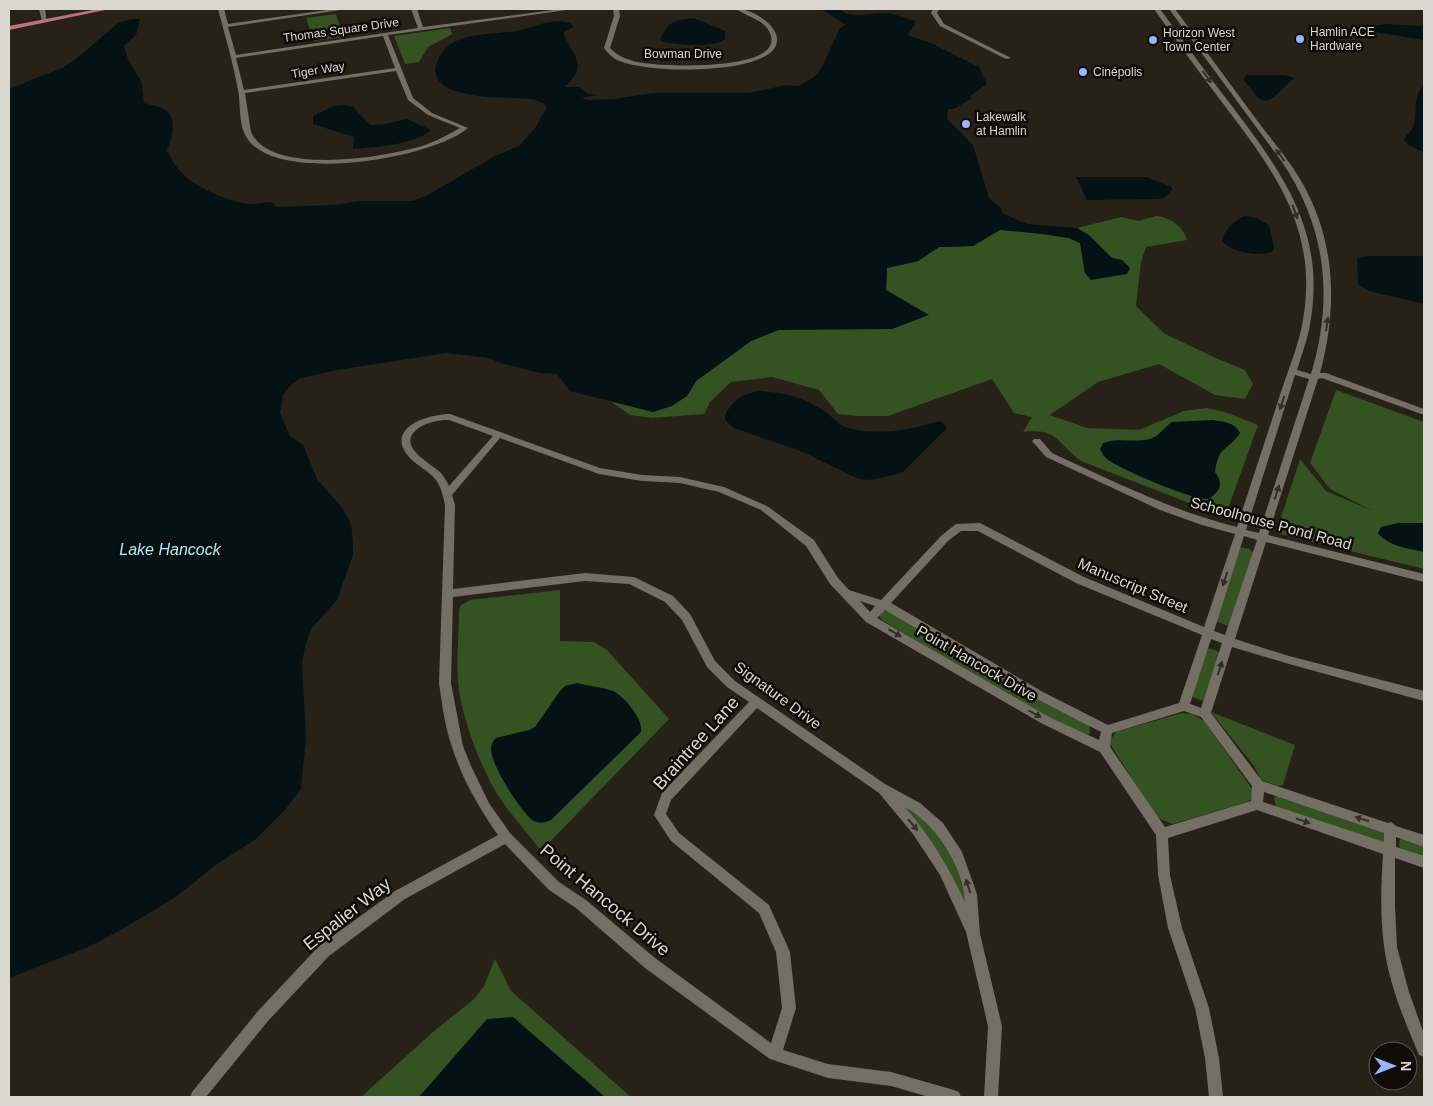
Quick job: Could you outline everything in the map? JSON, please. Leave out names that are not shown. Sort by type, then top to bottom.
[{"type":"main road","points":[[9,23],[84,9]]},
{"type":"main road","points":[[9,28],[44,15],[107,9]]},
{"type":"street","points":[[221,9],[241,92],[245,126],[251,140],[268,152],[293,159],[322,162],[354,160],[396,153],[428,146],[465,128],[430,114],[410,99],[385,34]]},
{"type":"street","points":[[225,26],[344,9]]},
{"type":"street","points":[[414,9],[420,29]]},
{"type":"street","points":[[515,9],[519,16]]},
{"type":"street","name":"Thomas Square Drive","points":[[233,57],[571,9]]},
{"type":"street","name":"Bowman Drive","points":[[616,9],[617,16],[607,43],[609,52],[615,57],[640,66],[704,67],[747,62],[764,55],[774,44],[775,38],[771,27],[757,16],[739,9]]},
{"type":"street","points":[[936,9],[934,13],[942,25],[1008,58]]},
{"type":"street","points":[[1157,9],[1273,166],[1285,186],[1306,244],[1310,269],[1310,303],[1305,331],[1184,706]]},
{"type":"street","points":[[1172,9],[1290,169],[1312,211],[1324,246],[1329,280],[1329,309],[1324,342],[1205,714]]},
{"type":"street","name":"Tiger Way","points":[[241,92],[399,69]]},
{"type":"street","points":[[1292,371],[1313,377],[1323,375],[1424,412]]},
{"type":"street","name":"Point Hancock Drive","points":[[954,1097],[891,1079],[828,1071],[776,1054],[650,963],[581,904],[554,886],[506,837],[473,786],[452,726],[445,683],[451,516],[448,494],[438,477],[409,450],[406,441],[410,432],[420,422],[441,416],[456,418],[599,471],[642,478],[680,480],[721,489],[764,508],[810,543],[843,592],[870,619],[995,692],[1046,720],[1104,748]]},
{"type":"street","points":[[448,494],[499,434]]},
{"type":"street","name":"Schoolhouse Pond Road","points":[[1037,441],[1049,455],[1163,508],[1262,539],[1424,578]]},
{"type":"street","name":"Manuscript Street","points":[[870,619],[945,538],[960,527],[980,527],[1080,580],[1228,641],[1289,660],[1424,696]]},
{"type":"street","name":"Signature Drive","points":[[448,594],[586,577],[630,580],[669,599],[686,617],[711,664],[731,684],[881,788],[916,807],[939,827],[958,856],[971,894],[973,934],[995,1026],[991,1097]]},
{"type":"street","name":"Point Hancock Drive","points":[[843,592],[885,605],[1039,695],[1108,730]]},
{"type":"street","name":"Braintree Lane","points":[[756,702],[666,796],[660,815],[675,837],[764,910],[783,952],[789,1008],[776,1054]]},
{"type":"street","points":[[1216,1097],[1212,1058],[1202,1008],[1173,920],[1164,875],[1162,834],[1104,748],[1108,730],[1184,706],[1205,714],[1258,785],[1391,828],[1424,841]]},
{"type":"street","points":[[1257,805],[1258,785]]},
{"type":"street","name":"Signature Drive","points":[[881,788],[917,830],[944,870],[973,934]]},
{"type":"street","points":[[1162,834],[1257,805],[1424,862]]},
{"type":"street","points":[[1391,828],[1389,850],[1390,933],[1399,979],[1424,1050]]},
{"type":"street","name":"Espalier Way","points":[[197,1097],[263,1016],[324,952],[400,895],[506,837]]},
{"type":"green space","points":[[336,14],[343,37],[314,41],[306,18]]},
{"type":"green space","points":[[450,28],[452,34],[428,47],[419,62],[405,64],[394,36]]},
{"type":"green space","points":[[1156,216],[1166,218],[1175,223],[1182,230],[1187,240],[1146,247],[1141,262],[1136,306],[1165,334],[1245,370],[1253,384],[1245,399],[1215,395],[1159,364],[1098,382],[1050,415],[1087,428],[1139,430],[1184,411],[1207,408],[1225,412],[1258,425],[1225,517],[1081,461],[1056,438],[1044,432],[1023,432],[1032,417],[1014,413],[992,379],[888,416],[838,414],[819,390],[772,377],[731,382],[710,402],[704,414],[652,418],[630,415],[610,401],[653,412],[687,396],[696,381],[751,341],[778,330],[928,315],[886,290],[887,268],[918,261],[939,247],[973,246],[1000,229],[1069,238],[1080,243],[1085,273],[1130,268],[1110,256],[1077,228],[1121,217],[1138,221]]},
{"type":"green space","points":[[1336,390],[1424,422],[1424,569],[1276,533],[1300,459],[1326,491],[1373,511],[1330,489],[1310,463]]},
{"type":"green space","points":[[1239,547],[1250,549],[1253,553],[1228,626],[1216,621]]},
{"type":"green space","points":[[560,590],[560,641],[594,642],[607,650],[669,719],[541,851],[499,797],[471,738],[460,697],[457,665],[459,610],[461,605],[470,600]]},
{"type":"green space","points":[[883,611],[889,611],[1090,725],[1090,733],[1088,735],[1030,709],[882,620],[879,616]]},
{"type":"green space","points":[[1207,648],[1220,653],[1203,701],[1192,697]]},
{"type":"green space","points":[[1211,712],[1295,745],[1283,785],[1278,786],[1261,780],[1254,766]]},
{"type":"green space","points":[[1182,713],[1192,714],[1204,721],[1253,790],[1251,799],[1247,802],[1173,824],[1162,820],[1154,813],[1110,744],[1116,732]]},
{"type":"green space","points":[[1277,795],[1380,831],[1384,834],[1385,843],[1276,807],[1274,798]]},
{"type":"green space","points":[[894,797],[927,821],[939,834],[959,873],[967,906]]},
{"type":"green space","points":[[1401,838],[1424,846],[1424,861],[1402,851],[1399,843]]},
{"type":"green space","points":[[495,959],[511,991],[631,1097],[361,1097],[433,1032],[474,999],[484,986]]},
{"type":"water","name":"Lake Hancock","points":[[822,9],[839,9],[855,15],[887,13],[915,21],[915,25],[907,35],[931,43],[979,67],[987,84],[970,96],[972,98],[954,109],[948,109],[947,119],[973,145],[989,198],[1001,208],[1002,213],[1027,224],[1077,228],[1089,235],[1112,258],[1122,260],[1130,268],[1127,274],[1091,280],[1085,273],[1080,243],[1069,238],[1043,234],[1000,230],[973,246],[939,247],[918,261],[887,268],[886,290],[929,315],[892,329],[778,330],[751,341],[696,381],[687,396],[672,406],[653,412],[570,391],[557,374],[540,373],[500,363],[489,358],[446,353],[331,371],[299,379],[283,395],[280,413],[290,436],[303,445],[317,479],[343,509],[351,524],[353,542],[353,555],[337,600],[311,629],[305,647],[302,663],[306,738],[301,789],[284,811],[256,839],[217,864],[176,897],[88,947],[9,978],[9,89],[62,68],[77,58],[118,23],[140,19],[136,35],[124,46],[128,59],[142,83],[144,103],[164,109],[171,117],[173,128],[167,150],[173,162],[196,184],[236,202],[253,204],[272,202],[277,207],[335,205],[360,201],[413,201],[426,196],[495,156],[519,146],[535,128],[547,107],[535,100],[478,96],[456,91],[445,86],[439,81],[435,73],[438,60],[444,50],[463,38],[521,30],[540,24],[560,21],[567,22],[573,25],[573,27],[564,32],[564,35],[575,56],[578,67],[576,73],[565,87],[579,87],[587,93],[597,95],[581,98],[589,100],[614,99],[653,93],[749,93],[786,85],[799,86],[814,77],[822,67],[840,28],[846,25]]},
{"type":"water","points":[[694,18],[725,31],[725,39],[720,42],[704,45],[677,44],[660,40],[672,23]]},
{"type":"water","points":[[1386,24],[1424,26],[1424,40],[1374,32],[1365,27]]},
{"type":"water","points":[[1247,75],[1285,75],[1294,78],[1273,98],[1266,101],[1258,98],[1243,79]]},
{"type":"water","points":[[1424,85],[1424,152],[1408,145],[1404,140],[1413,127],[1418,95]]},
{"type":"water","points":[[345,105],[353,107],[370,125],[386,124],[407,119],[431,130],[424,135],[405,142],[354,149],[354,137],[313,124],[313,116],[334,106]]},
{"type":"water","points":[[1076,177],[1147,177],[1172,187],[1172,190],[1165,197],[1158,199],[1087,200]]},
{"type":"water","points":[[1245,216],[1257,218],[1269,225],[1273,251],[1261,254],[1246,253],[1226,245],[1222,241],[1230,226]]},
{"type":"water","points":[[1370,256],[1424,256],[1424,304],[1369,291],[1358,284],[1357,259]]},
{"type":"water","points":[[759,391],[785,394],[809,402],[845,427],[857,430],[874,432],[898,431],[941,421],[947,428],[904,471],[871,480],[858,479],[803,452],[734,428],[725,420],[725,415],[731,405],[743,396]]},
{"type":"water","points":[[1213,420],[1232,425],[1240,433],[1221,452],[1215,472],[1218,476],[1220,487],[1209,499],[1189,495],[1141,477],[1114,464],[1104,456],[1100,449],[1103,443],[1109,441],[1150,439],[1157,436],[1172,422]]},
{"type":"water","points":[[1398,523],[1424,523],[1424,552],[1393,544],[1382,538],[1378,533],[1381,527]]},
{"type":"water","points":[[577,683],[613,691],[617,694],[636,715],[641,732],[551,820],[537,822],[527,815],[513,797],[495,765],[491,745],[496,738],[535,727],[560,691],[565,686]]},
{"type":"water","points":[[513,1017],[605,1097],[419,1097],[487,1019]]},
{"type":"place","name":"Hamlin ACE Hardware","points":[[1300,39]]},
{"type":"place","name":"Horizon West Town Center","points":[[1153,40]]},
{"type":"place","name":"Cinépolis","points":[[1083,72]]},
{"type":"place","name":"Lakewalk at Hamlin","points":[[966,124]]}]
